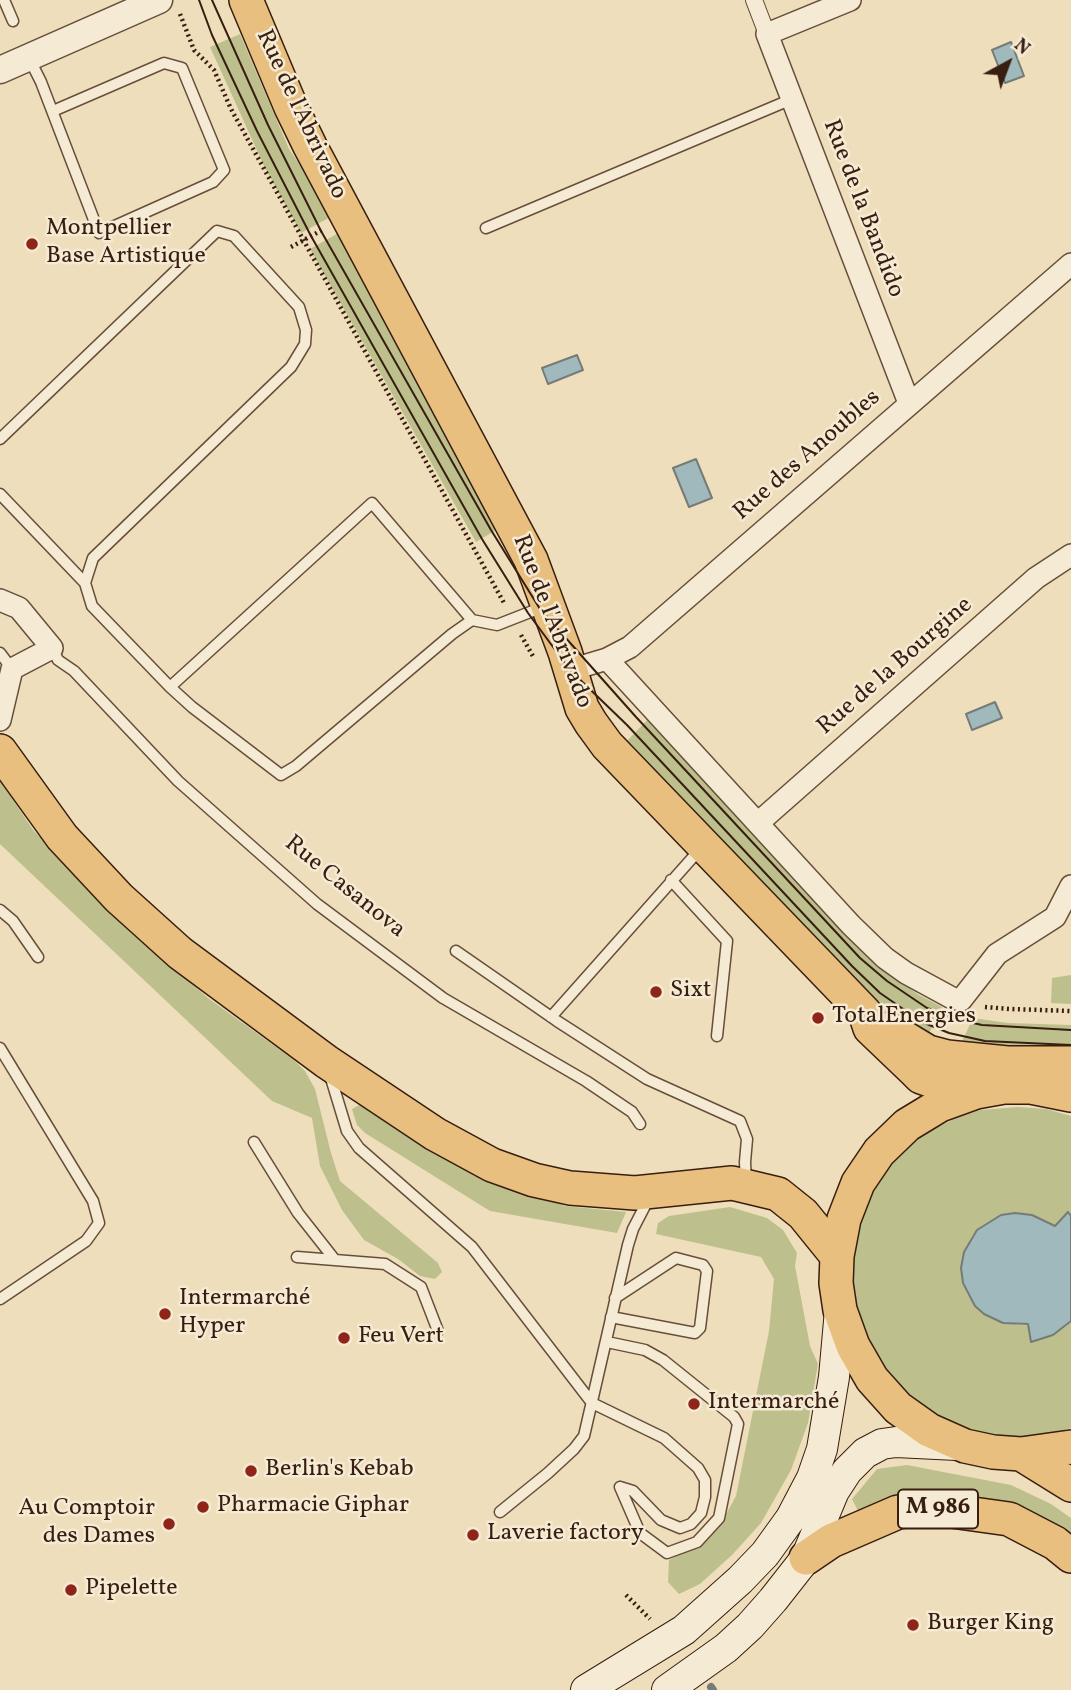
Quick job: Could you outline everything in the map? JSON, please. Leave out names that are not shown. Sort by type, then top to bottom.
[{"type":"main road","name":"Rue de l'Abrivado","points":[[246,0],[310,146],[531,561],[582,708],[607,745],[865,1013],[870,1028],[922,1077],[976,1092]]},
{"type":"main road","points":[[0,751],[62,837],[118,898],[180,953],[327,1062],[435,1134],[492,1165],[534,1180],[570,1188],[606,1193],[652,1193],[732,1183],[778,1194],[803,1214],[837,1256]]},
{"type":"main road","points":[[865,1013],[879,1019],[893,1032],[918,1046],[947,1057],[1007,1063],[1071,1063]]},
{"type":"main road","points":[[965,1446],[929,1430],[898,1408],[872,1379],[853,1346],[840,1310],[836,1283],[837,1256],[844,1219],[858,1183],[880,1152],[907,1125],[929,1111],[976,1092],[1004,1087],[1031,1087],[1071,1095]]},
{"type":"main road","points":[[586,1690],[684,1630],[765,1554],[791,1518],[812,1478],[822,1449],[834,1377],[840,1310]]},
{"type":"main road","points":[[667,1690],[726,1648],[750,1626],[806,1558],[834,1490],[847,1471],[865,1453],[882,1444],[896,1442],[965,1446],[1021,1454],[1071,1447]]},
{"type":"main road","points":[[1021,1454],[1071,1485]]},
{"type":"main road","name":"M 986","points":[[806,1558],[831,1541],[898,1512],[930,1508],[1010,1519],[1055,1543],[1071,1556]]},
{"type":"street","name":"Rue de la Bandido","points":[[754,0],[909,402]]},
{"type":"street","points":[[767,34],[850,0]]},
{"type":"street","points":[[0,71],[169,6]]},
{"type":"street","name":"Rue des Anoubles","points":[[570,670],[607,659],[630,647],[1071,264]]},
{"type":"street","name":"Rue de la Bourgine","points":[[758,823],[1036,578],[1071,555]]},
{"type":"street","name":"Rue Casanova","points":[[0,600],[19,608],[52,648]]},
{"type":"street","points":[[0,720],[6,661],[52,648]]},
{"type":"street","name":"Rue de l'Abrivado","points":[[607,659],[851,925],[885,958],[928,985],[961,1000]]},
{"type":"street","points":[[961,1000],[998,954],[1055,917],[1071,886]]},
{"type":"lane","points":[[2,0],[13,21]]},
{"type":"lane","points":[[29,58],[99,233],[213,182],[224,170],[182,68],[164,63],[52,111]]},
{"type":"lane","points":[[486,228],[792,99]]},
{"type":"lane","points":[[0,439],[217,231],[234,236],[299,307],[306,330],[305,344],[291,367],[93,558],[85,583]]},
{"type":"lane","points":[[0,494],[85,583],[92,606],[170,687],[224,733],[281,775],[296,766],[472,620]]},
{"type":"lane","points":[[170,687],[372,503],[472,620],[497,625],[548,605]]},
{"type":"lane","name":"Rue Casanova","points":[[52,648],[58,660],[74,671],[178,781],[317,904],[443,998],[586,1081],[632,1112],[640,1124]]},
{"type":"lane","points":[[551,1017],[704,845]]},
{"type":"lane","points":[[671,880],[727,942],[717,1036]]},
{"type":"lane","points":[[0,910],[13,921],[38,957]]},
{"type":"lane","points":[[456,951],[647,1079],[740,1121],[747,1139],[746,1186]]},
{"type":"lane","points":[[0,1048],[93,1201],[99,1223],[86,1241],[0,1299]]},
{"type":"lane","points":[[327,1062],[348,1135],[373,1162],[472,1247],[592,1403],[664,1438],[698,1468],[705,1480],[701,1513],[691,1524],[680,1528],[661,1520],[633,1491],[620,1487],[640,1533],[667,1553],[697,1542],[719,1518],[738,1424],[734,1417],[663,1360],[645,1350],[607,1342]]},
{"type":"lane","points":[[254,1142],[298,1213],[335,1260]]},
{"type":"lane","points":[[500,1512],[574,1449],[584,1436],[607,1342],[618,1282],[633,1229],[652,1193]]},
{"type":"lane","points":[[297,1258],[385,1264],[421,1287],[438,1331]]},
{"type":"lane","points":[[611,1317],[695,1333],[700,1328],[707,1270],[703,1265],[676,1258],[615,1298]]},
{"type":"path","points":[[169,6],[194,50],[214,70],[237,121],[504,604]]},
{"type":"path","points":[[961,1000],[979,1006],[1010,1010],[1071,1011]]},
{"type":"path","points":[[626,1595],[655,1624]]},
{"type":"green space","points":[[240,34],[289,149],[334,215],[301,233],[265,168],[210,47]]},
{"type":"green space","points":[[342,231],[498,529],[476,542],[310,249]]},
{"type":"green space","points":[[648,719],[892,976],[942,1007],[926,1040],[879,1010],[626,742]]},
{"type":"green space","points":[[0,781],[34,831],[126,926],[208,998],[294,1060],[305,1071],[315,1089],[340,1181],[438,1263],[442,1272],[435,1279],[420,1276],[398,1259],[364,1240],[342,1210],[320,1166],[312,1118],[272,1101],[0,844]]},
{"type":"green space","points":[[1071,975],[1071,1004],[1051,1003],[1052,978]]},
{"type":"green space","points":[[973,1018],[1008,1023],[1071,1025],[1071,1055],[958,1050]]},
{"type":"green space","points":[[359,1105],[474,1172],[565,1206],[626,1212],[617,1233],[490,1211],[365,1133],[357,1125],[352,1109]]},
{"type":"green space","points":[[1018,1107],[1046,1109],[1071,1116],[1071,1216],[1067,1213],[1055,1227],[1032,1215],[983,1225],[972,1236],[962,1259],[966,1291],[976,1307],[995,1320],[1020,1325],[1065,1327],[1071,1321],[1071,1428],[1044,1435],[1002,1437],[964,1429],[924,1410],[893,1383],[861,1328],[851,1286],[854,1238],[871,1192],[894,1160],[921,1136],[956,1118],[980,1110]]},
{"type":"green space","points":[[730,1207],[767,1218],[783,1230],[797,1253],[795,1266],[810,1346],[818,1364],[808,1423],[791,1470],[761,1523],[732,1555],[700,1584],[679,1594],[668,1582],[669,1560],[701,1544],[719,1527],[736,1496],[769,1331],[774,1279],[761,1257],[656,1234],[658,1223],[669,1216]]},
{"type":"green space","points":[[907,1465],[1011,1485],[1051,1504],[1071,1518],[1071,1540],[896,1502],[858,1511],[852,1499],[877,1469]]},
{"type":"water","points":[[1011,42],[1024,76],[1005,83],[992,50]]},
{"type":"water","points":[[577,355],[583,370],[548,384],[542,368]]},
{"type":"water","points":[[696,459],[712,498],[689,507],[673,468]]},
{"type":"water","points":[[995,702],[1002,718],[972,730],[966,714]]},
{"type":"water","points":[[1068,1212],[1071,1216],[1071,1321],[1053,1335],[1031,1342],[1028,1324],[1003,1323],[984,1314],[975,1306],[963,1283],[961,1268],[964,1252],[977,1230],[1001,1215],[1032,1215],[1055,1226]]},
{"type":"tram line","points":[[199,0],[212,35],[257,131],[311,236],[482,539],[528,613],[570,670],[627,725],[880,993],[922,1022],[949,1033],[985,1041],[1071,1045]]},
{"type":"tram line","points":[[212,0],[268,125],[321,231],[491,530],[540,609],[636,717],[860,958],[887,981],[927,1008],[955,1019],[982,1025],[1071,1030]]},
{"type":"place","name":"Montpellier Base Artistique","points":[[32,244]]},
{"type":"place","name":"Sixt","points":[[656,992]]},
{"type":"place","name":"TotalEnergies","points":[[818,1018]]},
{"type":"place","name":"Intermarché Hyper","points":[[165,1314]]},
{"type":"place","name":"Feu Vert","points":[[344,1338]]},
{"type":"place","name":"Intermarché","points":[[694,1404]]},
{"type":"place","name":"Berlin's Kebab","points":[[251,1471]]},
{"type":"place","name":"Pharmacie Giphar","points":[[203,1507]]},
{"type":"place","name":"Au Comptoir des Dames","points":[[169,1524]]},
{"type":"place","name":"Laverie factory","points":[[473,1535]]},
{"type":"place","name":"Pipelette","points":[[71,1590]]},
{"type":"place","name":"Burger King","points":[[913,1625]]}]
